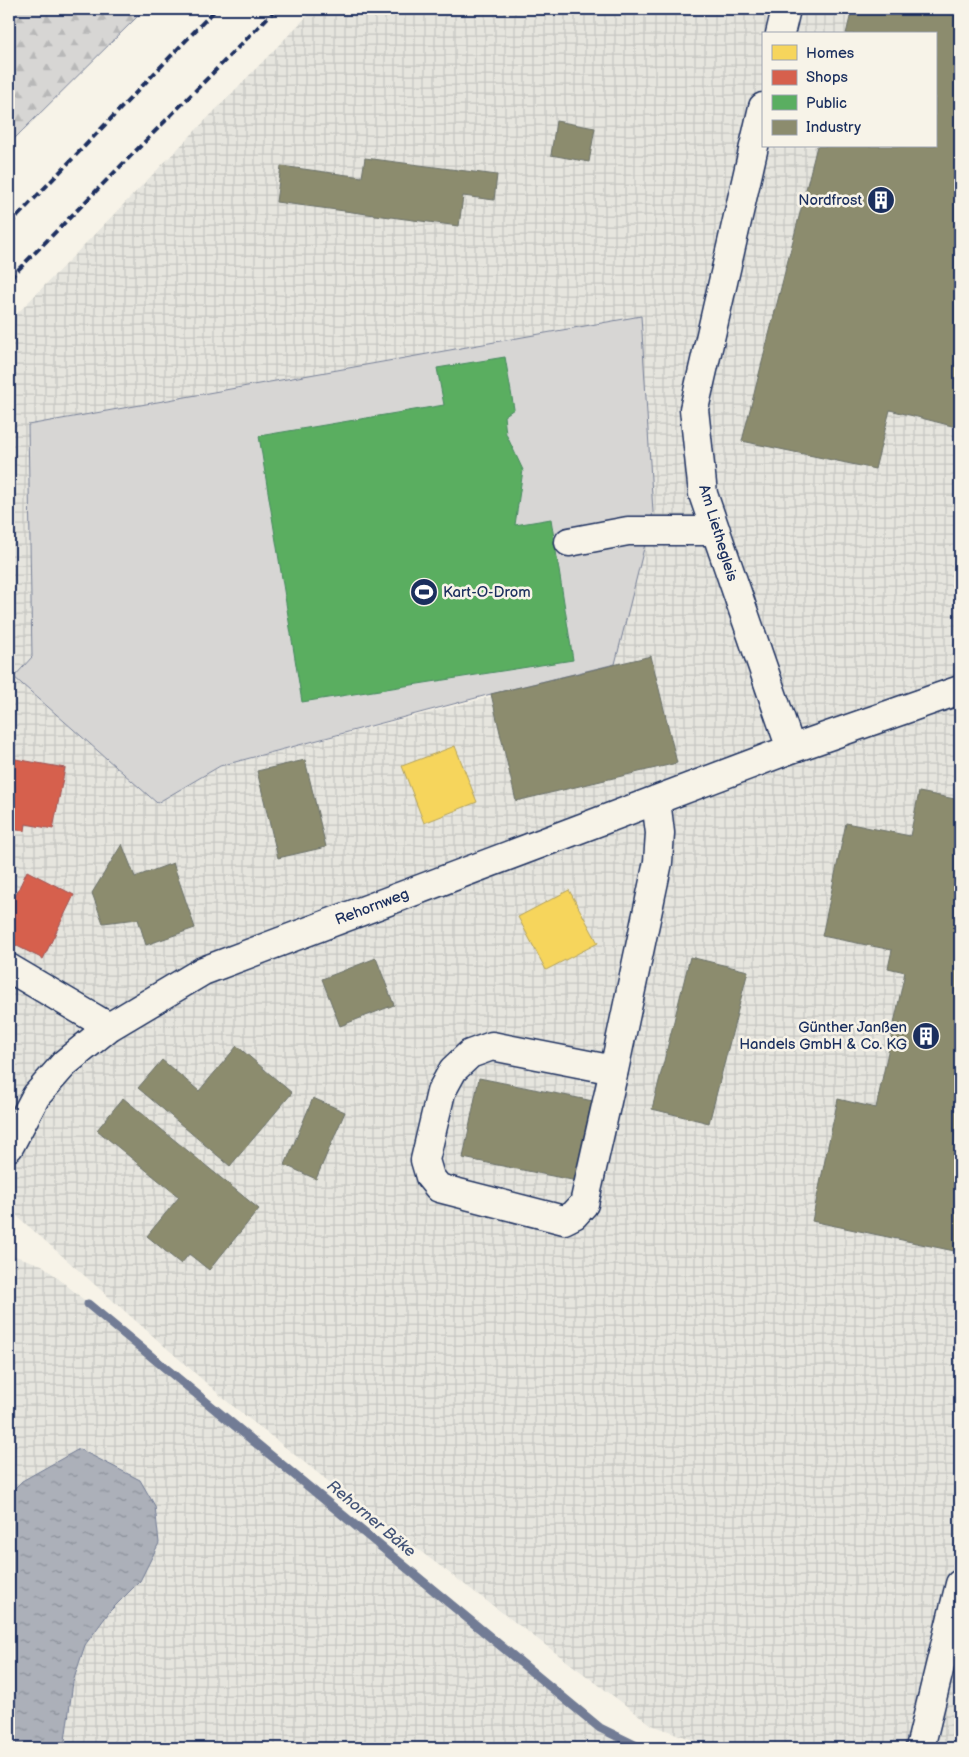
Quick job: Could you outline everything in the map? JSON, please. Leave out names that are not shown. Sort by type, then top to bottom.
[{"type":"street","points":[[780,32],[786,9]]},
{"type":"street","name":"Am Liethegleis","points":[[762,111],[711,325],[694,409],[703,494],[791,749]]},
{"type":"street","points":[[569,542],[628,531],[716,531]]},
{"type":"street","points":[[791,749],[960,690]]},
{"type":"street","name":"Rehornweg","points":[[9,1147],[36,1096],[66,1063],[108,1027],[203,971],[791,749]]},
{"type":"street","points":[[614,1070],[492,1046],[470,1054],[453,1070],[440,1092],[425,1160],[430,1177],[439,1188],[564,1220],[574,1215],[584,1204],[614,1070],[658,862],[660,833],[656,800]]},
{"type":"street","points":[[9,968],[108,1027]]},
{"type":"street","points":[[920,1748],[956,1618],[960,1584]]},
{"type":"shaded area","points":[[314,9],[960,9],[960,1748],[715,1748],[652,1725],[356,1503],[229,1403],[9,1209],[9,322]],"holes":[[[28,425],[615,665],[220,766],[157,803],[14,677],[32,657]]]},
{"type":"shaded area","points":[[9,1254],[42,1265],[600,1728],[642,1748],[9,1748]]},
{"type":"green space","points":[[9,9],[145,9],[9,144]]},
{"type":"green space","points":[[641,316],[653,512],[615,664],[491,694],[220,766],[157,803],[14,677],[32,657],[28,425]]},
{"type":"water","points":[[79,1449],[140,1480],[155,1506],[159,1543],[140,1581],[110,1611],[85,1645],[73,1682],[64,1748],[9,1748],[9,1494],[22,1481]]},
{"type":"building: Homes","points":[[455,746],[477,802],[424,823],[402,766]]},
{"type":"building: Homes","points":[[569,890],[598,943],[546,970],[518,917]]},
{"type":"building: Shops","points":[[10,758],[65,768],[53,829],[26,824],[25,831],[9,829]]},
{"type":"building: Shops","points":[[27,871],[74,895],[43,959],[9,942],[9,909]]},
{"type":"building: Public","name":"Kart-O-Drom","points":[[505,357],[514,409],[504,416],[506,434],[523,470],[515,525],[551,519],[573,660],[302,702],[259,436],[444,405],[437,368]]},
{"type":"building: Industry","name":"Nordfrost","points":[[852,9],[927,9],[960,17],[960,428],[890,410],[875,469],[742,441],[816,148],[936,148],[936,32],[846,32]]},
{"type":"building: Industry","points":[[556,121],[595,128],[589,162],[551,155]]},
{"type":"building: Industry","points":[[365,158],[497,175],[494,200],[463,196],[459,226],[276,202],[281,166],[362,177]]},
{"type":"building: Industry","points":[[651,656],[677,763],[516,801],[491,694]]},
{"type":"building: Industry","points":[[305,760],[326,847],[278,858],[257,771]]},
{"type":"building: Industry","name":"Günther Janßen Handels GmbH & Co. KG","points":[[919,792],[960,800],[959,1252],[812,1221],[838,1099],[876,1108],[905,972],[888,968],[892,950],[822,936],[846,823],[910,836]]},
{"type":"building: Industry","points":[[122,844],[135,877],[173,863],[195,928],[146,945],[138,919],[103,923],[92,893]]},
{"type":"building: Industry","points":[[690,957],[748,971],[709,1123],[652,1109]]},
{"type":"building: Industry","points":[[376,958],[394,1005],[340,1026],[322,979]]},
{"type":"building: Industry","points":[[237,1046],[292,1093],[230,1166],[138,1088],[162,1060],[199,1091]]},
{"type":"building: Industry","points":[[479,1078],[593,1101],[577,1181],[463,1158]]},
{"type":"building: Industry","points":[[123,1098],[259,1209],[209,1270],[189,1254],[181,1264],[147,1236],[179,1197],[97,1130]]},
{"type":"building: Industry","points":[[313,1098],[345,1112],[316,1179],[285,1165]]},
{"type":"waterway","name":"Rehorner Bäke","points":[[88,1304],[600,1728],[641,1748]]},
{"type":"railway","points":[[9,225],[216,9]]},
{"type":"railway","points":[[9,279],[276,9]]},
{"type":"place","name":"Nordfrost","points":[[881,200]]},
{"type":"place","name":"Kart-O-Drom","points":[[424,592]]},
{"type":"place","name":"Günther Janßen Handels GmbH & Co. KG","points":[[926,1036]]}]
